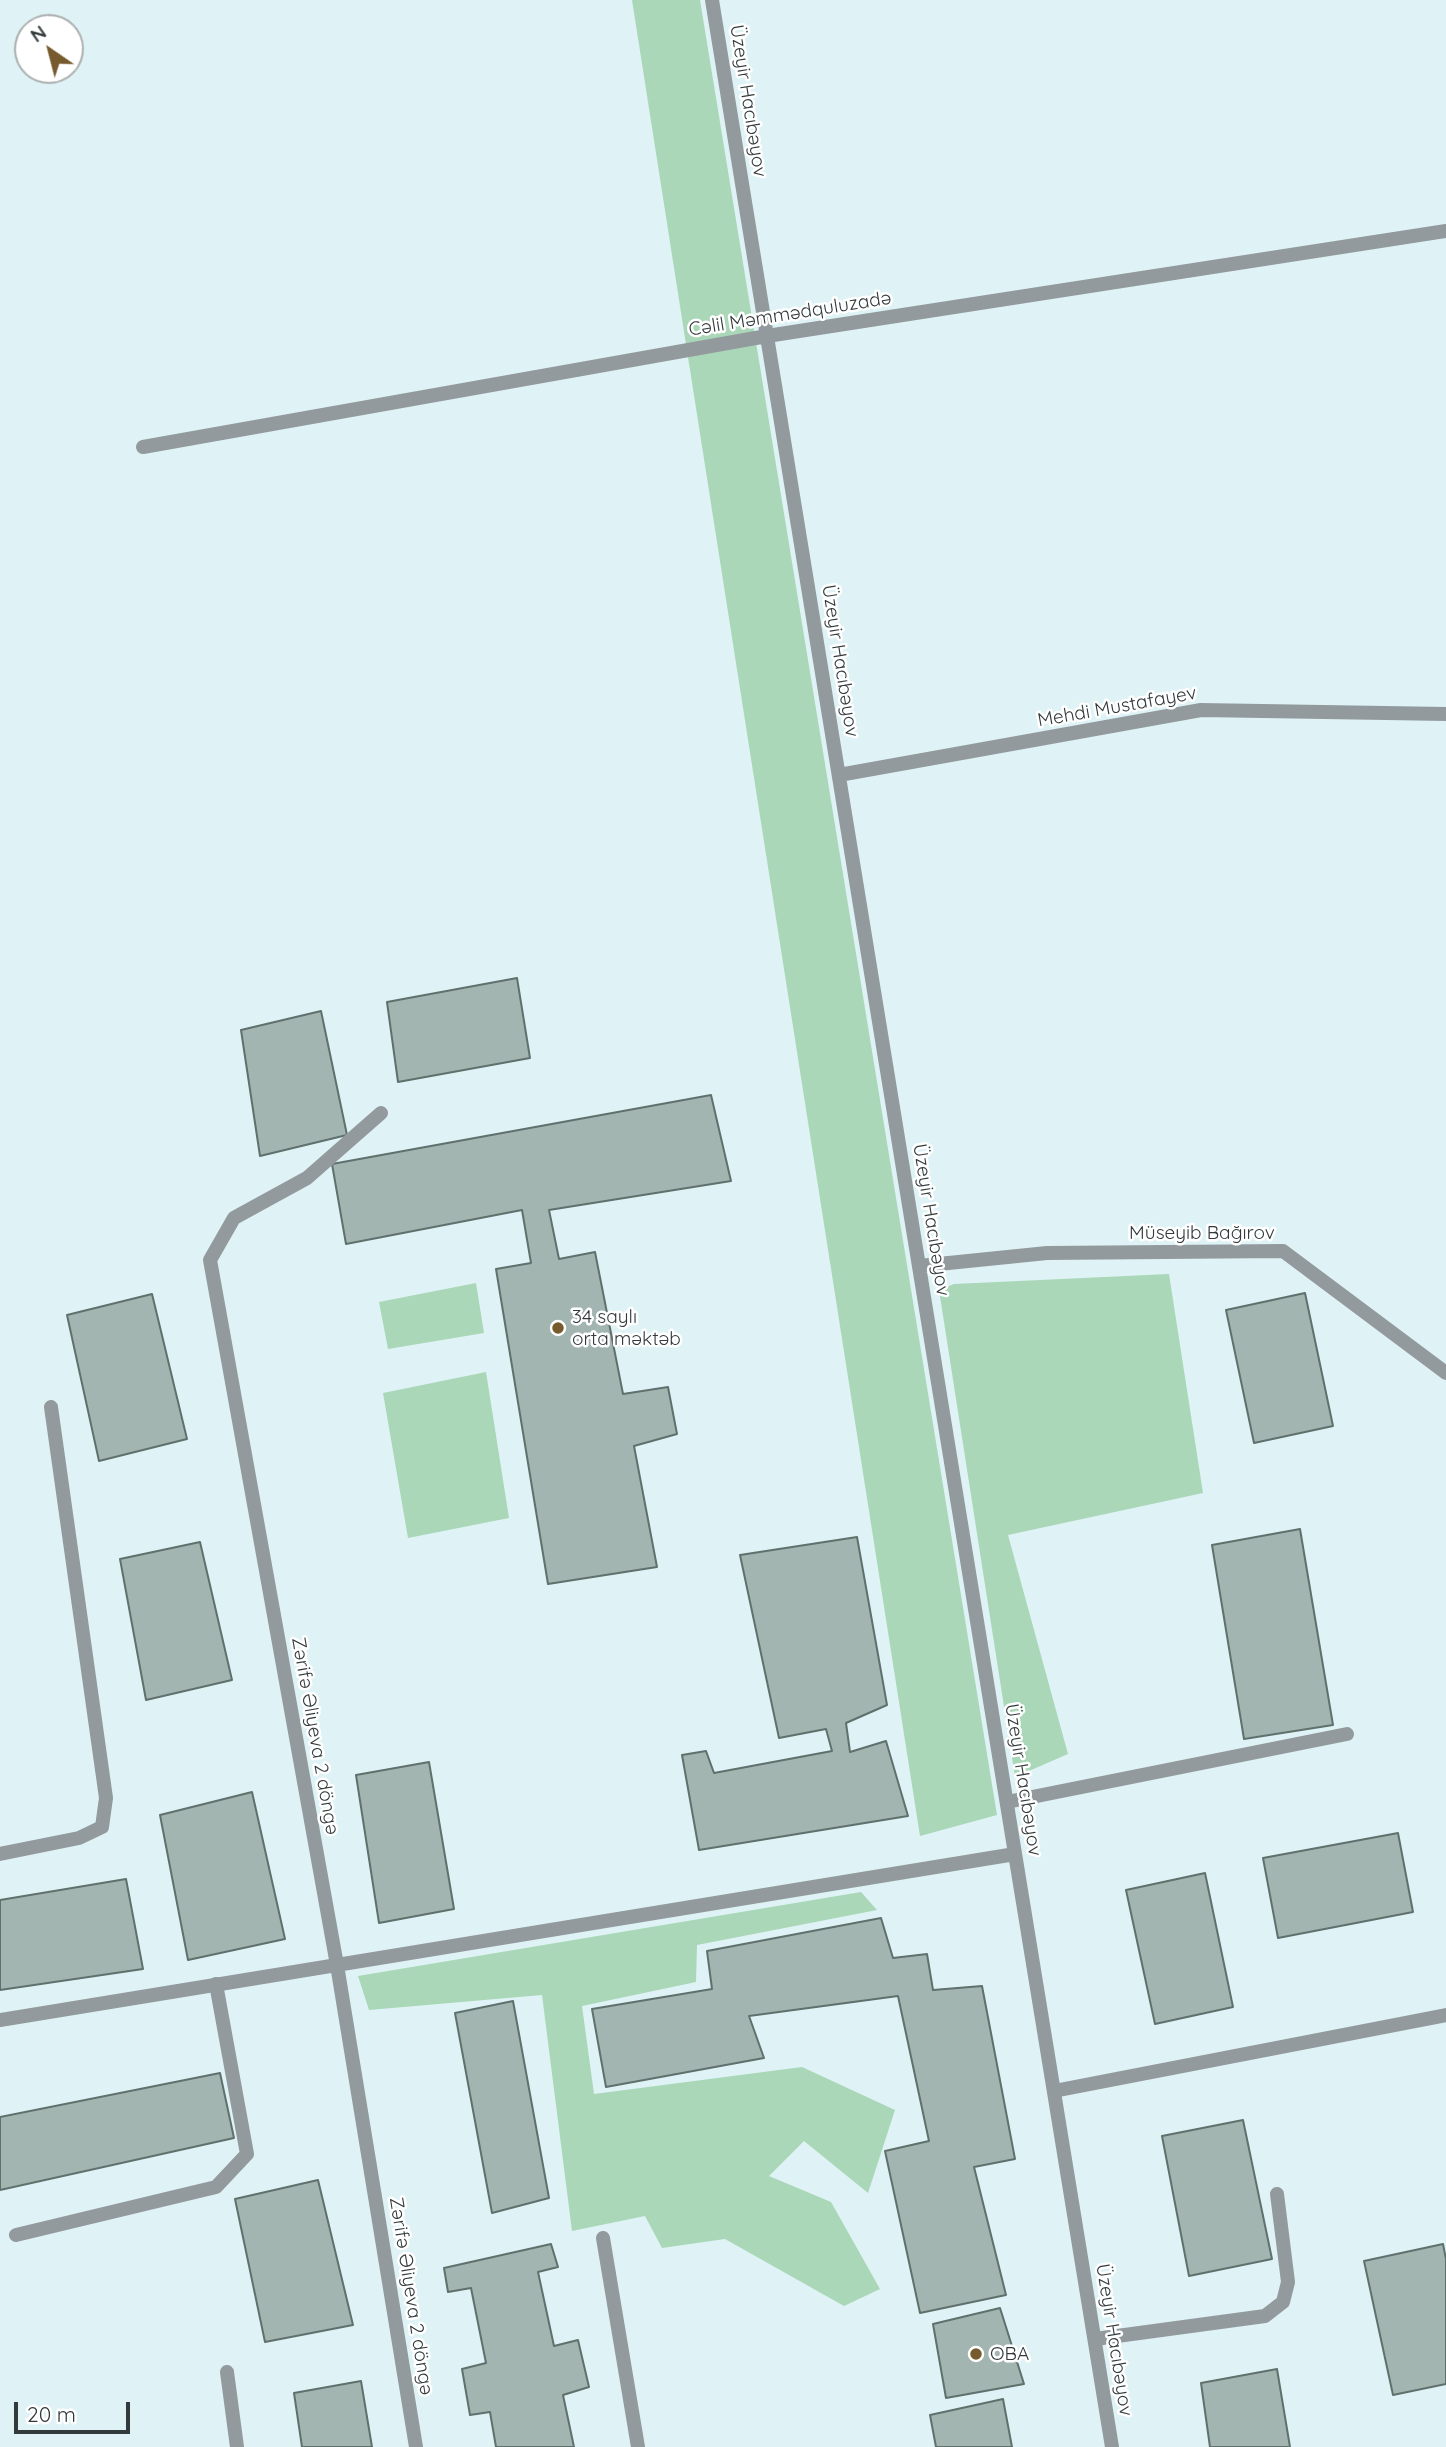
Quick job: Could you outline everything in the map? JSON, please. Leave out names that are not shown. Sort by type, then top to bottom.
[{"type":"street","name":"Üzeyir Hacıbəyov","points":[[712,0],[1112,2447]]},
{"type":"street","name":"Cəlil Məmmədquluzadə","points":[[143,447],[767,336],[1446,231]]},
{"type":"street","name":"Mehdi Mustafayev","points":[[839,775],[1201,710],[1446,713]]},
{"type":"street","name":"Zərifə Əliyeva 2 döngə","points":[[381,1113],[307,1178],[234,1218],[211,1260],[337,1965],[416,2447]]},
{"type":"street","name":"Müseyib Bağırov","points":[[919,1266],[1047,1253],[1283,1251],[1446,1373]]},
{"type":"street","points":[[0,1854],[79,1838],[102,1827],[105,1808],[106,1798],[51,1407]]},
{"type":"street","points":[[1007,1802],[1347,1734]]},
{"type":"street","points":[[0,2020],[1015,1854]]},
{"type":"street","points":[[16,2235],[216,2187],[247,2154],[216,1984]]},
{"type":"street","points":[[1054,2091],[1446,2015]]},
{"type":"street","points":[[1094,2339],[1265,2316],[1283,2302],[1288,2282],[1277,2194]]},
{"type":"street","points":[[603,2238],[638,2447]]},
{"type":"street","points":[[227,2372],[237,2447]]},
{"type":"green space","points":[[632,0],[700,0],[997,1815],[920,1836]]},
{"type":"green space","points":[[1169,1274],[1203,1493],[1008,1535],[1068,1754],[1015,1777],[939,1290],[954,1284]]},
{"type":"green space","points":[[476,1283],[484,1333],[388,1349],[379,1302]]},
{"type":"green space","points":[[486,1372],[509,1518],[408,1538],[383,1393]]},
{"type":"green space","points":[[861,1892],[877,1910],[697,1945],[696,1982],[582,2006],[594,2094],[802,2067],[895,2110],[868,2193],[804,2141],[769,2176],[831,2202],[880,2289],[844,2306],[725,2239],[662,2248],[645,2216],[572,2231],[542,1995],[369,2010],[358,1976]]},
{"type":"building","points":[[517,978],[530,1058],[398,1082],[387,1002]]},
{"type":"building","points":[[321,1011],[347,1135],[260,1156],[241,1030]]},
{"type":"building","name":"34 saylı orta məktəb","points":[[711,1095],[731,1181],[549,1210],[559,1259],[595,1252],[623,1394],[668,1387],[677,1434],[634,1446],[657,1567],[548,1584],[496,1269],[531,1263],[522,1210],[346,1244],[332,1164]]},
{"type":"building","points":[[1305,1293],[1333,1426],[1254,1443],[1226,1310]]},
{"type":"building","points":[[152,1294],[187,1439],[99,1461],[67,1315]]},
{"type":"building","points":[[1300,1529],[1333,1725],[1244,1739],[1212,1545]]},
{"type":"building","points":[[857,1537],[887,1705],[846,1723],[850,1752],[886,1741],[908,1816],[699,1850],[682,1755],[706,1751],[714,1773],[832,1751],[826,1729],[779,1738],[740,1555]]},
{"type":"building","points":[[200,1542],[232,1680],[146,1700],[120,1559]]},
{"type":"building","points":[[429,1762],[454,1909],[379,1923],[356,1775]]},
{"type":"building","points":[[252,1792],[285,1939],[188,1960],[160,1815]]},
{"type":"building","points":[[1398,1833],[1413,1912],[1278,1938],[1263,1858]]},
{"type":"building","points":[[1205,1873],[1233,2007],[1155,2024],[1126,1890]]},
{"type":"building","points":[[126,1879],[143,1969],[0,1990],[0,1900]]},
{"type":"building","points":[[881,1918],[893,1958],[927,1954],[933,1990],[982,1986],[1015,2159],[974,2167],[1006,2295],[920,2313],[885,2151],[929,2141],[898,1996],[749,2016],[764,2058],[606,2087],[592,2009],[712,1989],[707,1951]]},
{"type":"building","points":[[513,2001],[549,2198],[492,2213],[455,2013]]},
{"type":"building","points":[[220,2073],[234,2138],[0,2190],[0,2117]]},
{"type":"building","points":[[1243,2120],[1272,2259],[1189,2276],[1162,2136]]},
{"type":"building","points":[[318,2180],[353,2325],[265,2342],[235,2199]]},
{"type":"building","points":[[551,2244],[558,2267],[538,2272],[554,2346],[578,2340],[589,2387],[563,2395],[574,2447],[496,2447],[490,2412],[470,2415],[462,2369],[486,2363],[471,2288],[448,2292],[444,2268]]},
{"type":"building","points":[[1443,2244],[1446,2259],[1446,2384],[1393,2395],[1364,2261]]},
{"type":"building","name":"OBA","points":[[1000,2308],[1024,2384],[946,2398],[933,2324]]},
{"type":"building","points":[[1277,2369],[1290,2447],[1210,2447],[1201,2383]]},
{"type":"building","points":[[361,2381],[372,2447],[302,2447],[294,2393]]},
{"type":"building","points":[[1003,2399],[1012,2447],[936,2447],[930,2415]]},
{"type":"place","name":"34 saylı orta məktəb","points":[[558,1328]]},
{"type":"place","name":"OBA","points":[[976,2354]]}]
